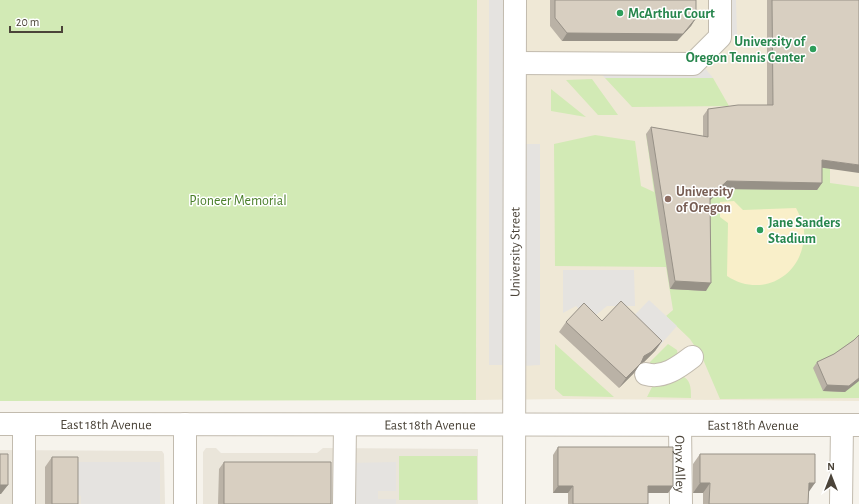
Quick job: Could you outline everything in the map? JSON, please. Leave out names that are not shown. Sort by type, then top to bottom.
[{"type":"street","name":"University Street","points":[[514,504],[516,0]]},
{"type":"street","points":[[515,63],[693,64],[720,37],[720,0]]},
{"type":"street","points":[[646,374],[654,376],[662,374],[678,367],[692,357]]},
{"type":"street","name":"East 18th Avenue","points":[[0,424],[345,425],[514,423],[850,425]]},
{"type":"street","points":[[24,424],[24,504]]},
{"type":"street","points":[[185,424],[185,504]]},
{"type":"street","points":[[344,504],[345,425]]},
{"type":"street","name":"Onyx Alley","points":[[680,425],[681,504]]},
{"type":"street","points":[[842,504],[850,425]]},
{"type":"shaded area","name":"University of Oregon","points":[[477,0],[859,0],[859,401],[564,399],[476,400]]},
{"type":"shaded area","points":[[489,0],[507,0],[507,365],[489,365]]},
{"type":"shaded area","points":[[709,0],[736,0],[737,36],[710,36]]},
{"type":"shaded area","points":[[696,57],[713,78],[605,78],[589,58]]},
{"type":"shaded area","points":[[523,144],[540,144],[540,365],[522,366]]},
{"type":"shaded area","points":[[563,270],[634,270],[635,306],[607,306],[590,320],[576,306],[563,313]]},
{"type":"shaded area","points":[[649,300],[677,326],[655,351],[627,323]]},
{"type":"shaded area","points":[[206,448],[216,448],[221,453],[317,453],[323,448],[478,449],[478,504],[203,504],[203,452]]},
{"type":"shaded area","points":[[0,450],[162,451],[164,454],[165,504],[0,504]]},
{"type":"shaded area","points":[[78,462],[160,462],[160,504],[81,504],[81,496],[78,495]]},
{"type":"shaded area","points":[[396,462],[396,491],[378,491],[378,499],[396,499],[396,504],[350,504],[350,463]]},
{"type":"green space","name":"Pioneer Memorial","points":[[0,0],[477,0],[476,400],[0,401]]},
{"type":"green space","points":[[605,78],[713,78],[729,106],[632,107]]},
{"type":"green space","points":[[592,79],[618,115],[598,115],[566,80]]},
{"type":"green space","points":[[551,89],[586,117],[551,111]]},
{"type":"green space","name":"Jane Sanders Stadium","points":[[646,134],[830,162],[830,183],[859,187],[859,398],[720,399],[702,357],[690,339],[666,316],[673,310],[666,267],[555,266],[554,144],[595,135],[635,141],[641,186],[654,192]]},
{"type":"green space","points":[[555,344],[614,397],[563,396],[555,389]]},
{"type":"green space","points":[[668,344],[677,350],[678,357],[672,361],[650,366],[650,362]]},
{"type":"green space","points":[[680,375],[690,384],[691,398],[647,397],[652,387]]},
{"type":"green space","points":[[399,456],[477,456],[477,500],[399,500]]},
{"type":"sand","points":[[734,201],[743,210],[796,208],[804,228],[802,249],[796,262],[788,272],[778,280],[766,284],[754,285],[740,283],[727,276],[728,223],[720,217],[720,202]]},
{"type":"building","name":"McArthur Court","points":[[555,0],[696,0],[696,18],[683,34],[567,33],[555,18]]},
{"type":"building","points":[[772,0],[859,0],[859,165],[822,160],[822,183],[727,181],[710,197],[711,283],[675,281],[651,127],[708,137],[708,109],[738,105],[773,105]]},
{"type":"building","points":[[621,301],[662,341],[651,352],[644,356],[641,363],[626,378],[566,322],[584,303],[602,321]]},
{"type":"building","points":[[859,335],[859,378],[849,386],[827,385],[817,362],[834,354]]},
{"type":"building","points":[[558,447],[673,447],[673,486],[648,486],[648,504],[573,504],[573,486],[558,486]]},
{"type":"building","points":[[0,454],[8,454],[8,485],[0,485]]},
{"type":"building","points":[[700,454],[815,454],[815,483],[809,483],[808,504],[709,504],[710,483],[700,483]]},
{"type":"building","points":[[52,457],[78,457],[78,504],[52,504]]},
{"type":"building","points":[[224,462],[331,462],[331,504],[224,504]]},
{"type":"place","name":"McArthur Court","points":[[620,13]]},
{"type":"place","name":"University of Oregon Tennis Center","points":[[813,49]]},
{"type":"place","name":"University of Oregon","points":[[668,199]]},
{"type":"place","name":"Jane Sanders Stadium","points":[[760,230]]}]
